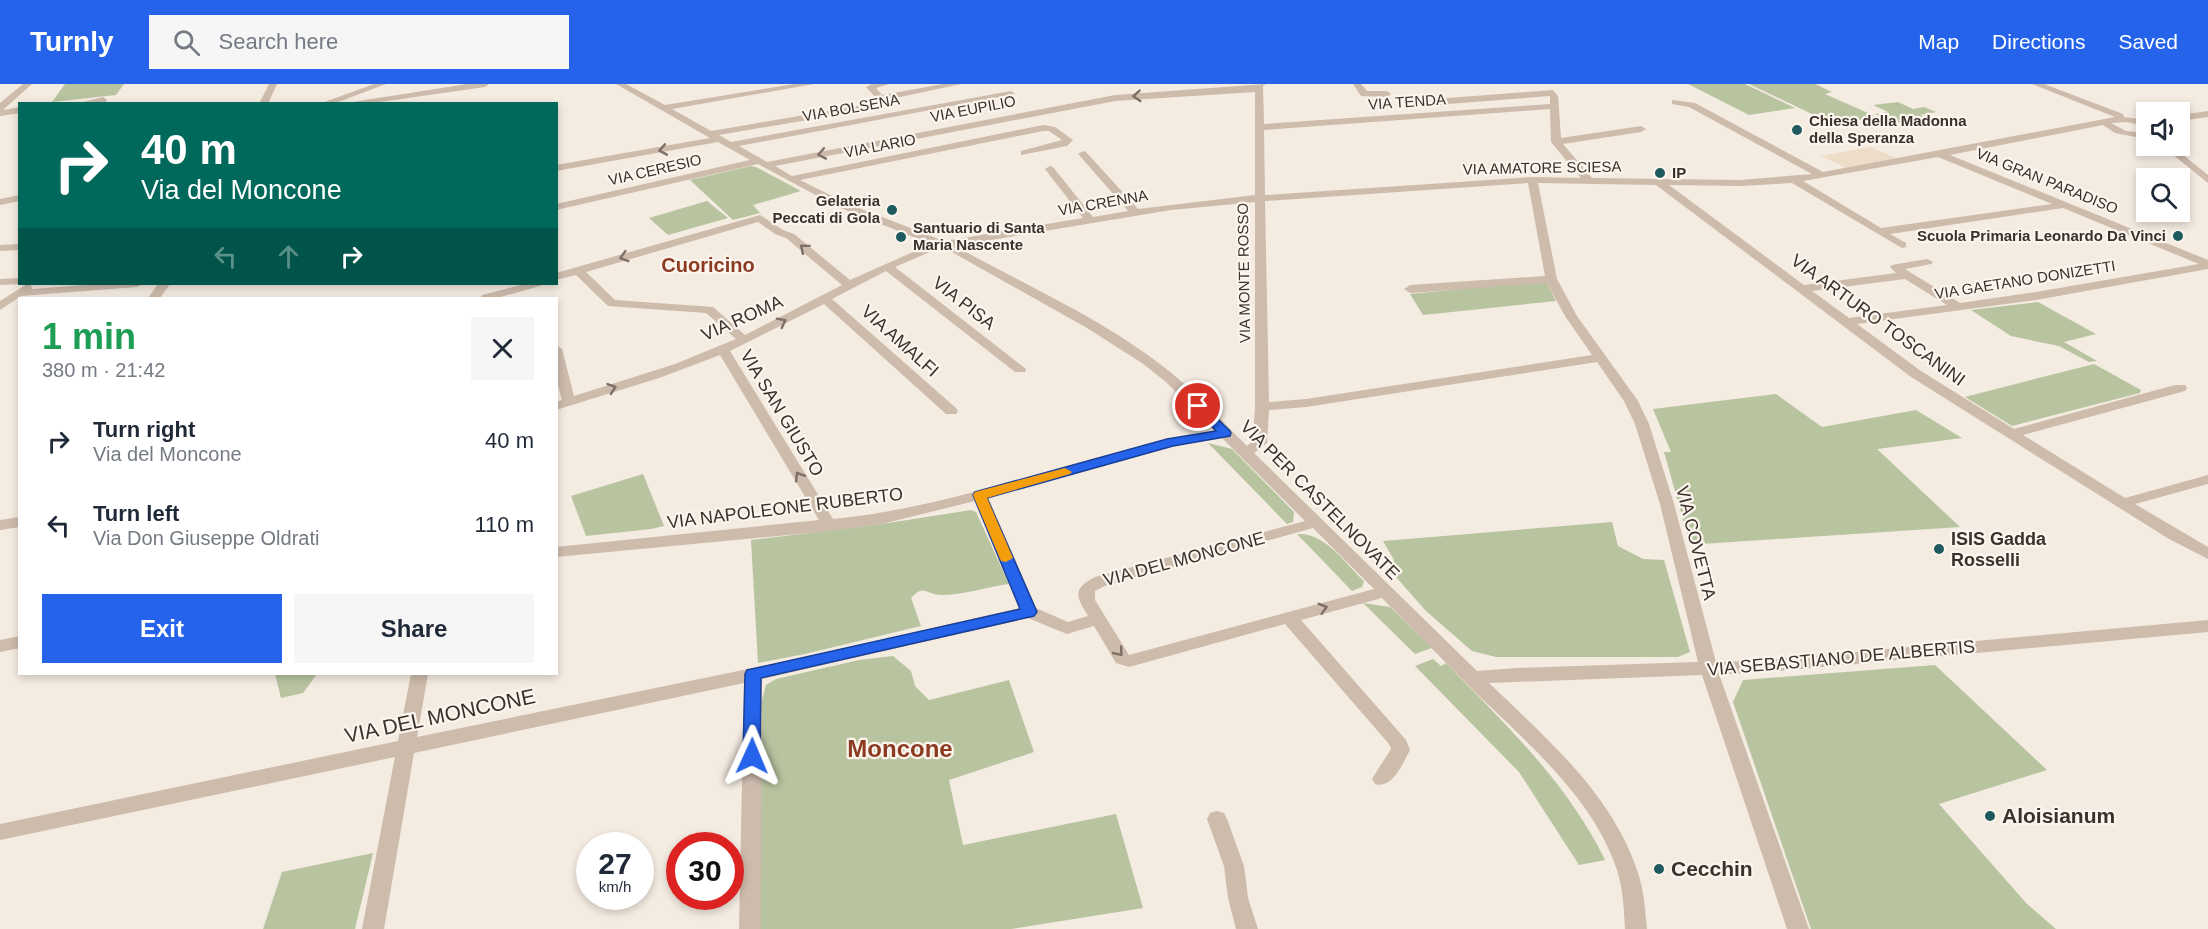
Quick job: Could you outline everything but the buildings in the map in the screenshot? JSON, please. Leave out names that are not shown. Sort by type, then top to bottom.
[{"type":"street","points":[[0,108],[28,84]]},
{"type":"street","points":[[264,102],[273,84]]},
{"type":"street","points":[[329,102],[382,84]]},
{"type":"street","points":[[358,102],[485,84]]},
{"type":"street","name":"VIA PER CASTELNOVATE","points":[[620,84],[842,205],[943,244],[1097,330],[1153,365],[1225,433],[1383,592],[1557,761],[1593,804],[1615,843],[1631,881],[1636,929]]},
{"type":"street","points":[[665,108],[810,84]]},
{"type":"street","points":[[869,85],[885,84]]},
{"type":"street","points":[[880,98],[957,84]]},
{"type":"street","points":[[1357,84],[1364,94],[1387,94]]},
{"type":"street","points":[[2036,84],[2136,120]]},
{"type":"street","points":[[710,134],[882,103],[869,85]]},
{"type":"street","name":"VIA MONTE ROSSO","points":[[1245,453],[1260,442],[1262,407],[1260,86]]},
{"type":"street","name":"VIA EUPILIO","points":[[762,163],[1115,98],[1260,86]]},
{"type":"street","points":[[1435,102],[1554,88],[1556,142],[1589,181]]},
{"type":"street","name":"VIA BOLSENA","points":[[731,146],[1011,94]]},
{"type":"street","points":[[91,102],[103,100]]},
{"type":"street","points":[[1675,102],[1692,105],[1823,176]]},
{"type":"street","name":"VIA TENDA","points":[[1261,127],[1555,106]]},
{"type":"street","points":[[2097,108],[2116,130],[2136,135]]},
{"type":"street","points":[[0,113],[18,110]]},
{"type":"street","points":[[2190,117],[2208,115]]},
{"type":"street","name":"VIA AMATORE SCIESA","points":[[1260,198],[1532,180],[1741,183],[1794,180],[2129,119]]},
{"type":"street","points":[[2190,125],[2208,123]]},
{"type":"street","name":"VIA LARIO","points":[[791,179],[1042,128],[1052,129],[1068,140],[1064,144],[1024,153]]},
{"type":"street","points":[[1556,142],[1641,129]]},
{"type":"street","name":"VIA AMATORE SCIESA","points":[[2073,129],[2116,130]]},
{"type":"street","points":[[558,168],[720,140]]},
{"type":"street","points":[[1083,154],[1137,213]]},
{"type":"street","name":"VIA GRAN PARADISO","points":[[1940,154],[2208,265]]},
{"type":"street","points":[[2180,156],[2208,180]]},
{"type":"street","name":"VIA CERESIO","points":[[558,207],[762,163]]},
{"type":"street","points":[[1050,169],[1091,221]]},
{"type":"street","name":"VIA COVETTA","points":[[1532,180],[1551,279],[1571,316],[1631,401],[1642,424],[1667,504],[1709,670],[1798,929]]},
{"type":"street","points":[[1794,180],[1902,245]]},
{"type":"street","name":"VIA ARTURO TOSCANINI","points":[[1659,182],[1804,288],[1916,374],[2174,535]]},
{"type":"street","points":[[0,202],[18,198]]},
{"type":"street","name":"VIA CRENNA","points":[[943,244],[1171,207],[1260,198]]},
{"type":"street","points":[[1879,232],[2064,205]]},
{"type":"street","points":[[558,276],[760,218],[779,232],[790,236],[849,285]]},
{"type":"street","name":"VIA ROMA","points":[[563,404],[723,349],[887,266],[943,244]]},
{"type":"street","points":[[0,248],[18,247]]},
{"type":"street","points":[[1927,262],[1896,267],[1956,306]]},
{"type":"street","name":"VIA GAETANO DONIZETTI","points":[[1846,322],[2036,296],[2208,265]]},
{"type":"street","name":"VIA PISA","points":[[887,266],[1020,369]]},
{"type":"street","points":[[578,271],[612,303],[709,310],[744,340]]},
{"type":"street","points":[[1804,288],[1907,275]]},
{"type":"street","points":[[1410,289],[1551,279]]},
{"type":"street","points":[[0,282],[20,287],[99,285]]},
{"type":"street","points":[[490,297],[532,285]]},
{"type":"street","points":[[0,306],[20,287]]},
{"type":"street","name":"VIA AMALFI","points":[[825,298],[951,411]]},
{"type":"street","name":"VIA SAN GIUSTO","points":[[723,349],[830,526]]},
{"type":"street","points":[[1262,407],[1306,404],[1599,358]]},
{"type":"street","points":[[558,365],[563,404]]},
{"type":"street","points":[[2011,434],[2180,388]]},
{"type":"street","name":"VIA NAPOLEONE RUBERTO","points":[[558,552],[882,519],[980,495],[1172,442],[1225,433]]},
{"type":"street","points":[[2122,503],[2208,479]]},
{"type":"street","points":[[980,495],[1029,612],[1067,628],[1098,619]]},
{"type":"street","name":"VIA DEL MONCONE","points":[[1314,523],[1094,583],[1087,588],[1087,600],[1117,652],[1122,659],[1129,661],[1383,592]]},
{"type":"street","points":[[2174,535],[2208,554]]},
{"type":"street","points":[[2174,535],[2208,560]]},
{"type":"street","name":"VIA DEL MONCONE","points":[[0,832],[753,674],[1029,612]]},
{"type":"street","points":[[1289,618],[1397,740],[1401,750],[1382,779]]},
{"type":"street","name":"VIA SEBASTIANO DE ALBERTIS","points":[[1472,678],[1516,674],[1709,670],[2208,626]]},
{"type":"street","points":[[0,645],[18,642]]},
{"type":"street","points":[[750,929],[753,674]]},
{"type":"street","points":[[373,929],[404,746],[419,675]]},
{"type":"street","points":[[1217,819],[1234,866],[1238,898],[1247,929]]},
{"type":"green space","points":[[65,84],[124,84],[116,95],[52,102]]},
{"type":"green space","points":[[1688,84],[1745,84],[1795,108],[1749,115]]},
{"type":"green space","points":[[1749,84],[1815,84],[1832,92],[1825,94],[1877,117],[1833,124]]},
{"type":"green space","points":[[1898,102],[1913,109],[1924,107],[1936,112],[1920,115],[1945,123],[1920,127],[1907,121],[1894,123],[1875,114],[1888,112],[1873,105]]},
{"type":"green space","points":[[751,166],[801,191],[753,205],[760,213],[733,220],[690,180]]},
{"type":"green space","points":[[707,201],[728,218],[668,235],[649,218]]},
{"type":"green space","points":[[1542,281],[1547,283],[1556,301],[1423,315],[1410,294]]},
{"type":"green space","points":[[2038,302],[2096,334],[2064,342],[2097,361],[2089,362],[2059,346],[2011,336],[1971,310]]},
{"type":"green space","points":[[2094,364],[2141,390],[2140,393],[2012,426],[1965,397]]},
{"type":"green space","points":[[1776,394],[1822,427],[1916,410],[1962,438],[1877,449],[1960,527],[1702,544],[1688,537],[1664,452],[1671,452],[1653,409]]},
{"type":"green space","points":[[1208,443],[1232,449],[1294,512],[1293,522],[1287,524]]},
{"type":"green space","points":[[643,474],[664,526],[586,536],[571,496]]},
{"type":"green space","points":[[971,510],[976,512],[1009,584],[949,595],[919,591],[911,598],[921,626],[758,663],[751,540],[882,524]]},
{"type":"green space","points":[[1612,522],[1618,546],[1643,559],[1664,560],[1690,652],[1678,657],[1496,657],[1472,651],[1426,611],[1388,568],[1394,560],[1383,541]]},
{"type":"green space","points":[[1297,534],[1317,538],[1334,550],[1364,581],[1362,587],[1352,591]]},
{"type":"green space","points":[[1363,603],[1390,607],[1432,648],[1415,654]]},
{"type":"green space","points":[[893,656],[911,671],[915,686],[929,700],[1009,680],[1034,752],[949,780],[963,845],[1116,814],[1143,908],[1011,929],[758,929],[760,707],[766,685],[776,679],[859,660]]},
{"type":"green space","points":[[1433,659],[1441,666],[1446,663],[1554,779],[1590,832],[1605,860],[1579,865],[1519,772],[1415,666]]},
{"type":"green space","points":[[1935,665],[2047,770],[1939,804],[2027,904],[2056,929],[1811,929],[1733,702],[1743,680]]},
{"type":"green space","points":[[275,675],[316,675],[303,693],[281,698]]},
{"type":"green space","points":[[373,853],[355,929],[263,929],[282,872]]},
{"type":"shaded area","points":[[1870,147],[1896,158],[1846,168],[1821,156]]},
{"type":"slow traffic","points":[[1006,558],[980,495],[1065,472]]},
{"type":"place","name":"Chiesa della Madonna della Speranza","points":[[1797,130]]},
{"type":"place","name":"IP","points":[[1660,173]]},
{"type":"place","name":"Gelateria Peccati di Gola","points":[[892,210]]},
{"type":"place","name":"Scuola Primaria Leonardo Da Vinci","points":[[2178,236]]},
{"type":"place","name":"Santuario di Santa Maria Nascente","points":[[901,237]]},
{"type":"place","name":"ISIS Gadda Rosselli","points":[[1939,549]]},
{"type":"place","name":"Aloisianum","points":[[1990,816]]},
{"type":"place","name":"Cecchin","points":[[1659,869]]},
{"type":"district","name":"Cuoricino","points":[[708,265]]},
{"type":"district","name":"Moncone","points":[[900,749]]},
{"type":"route","points":[[752,756],[753,674],[1029,612],[980,495],[1172,442],[1225,433],[1198,406]]}]
